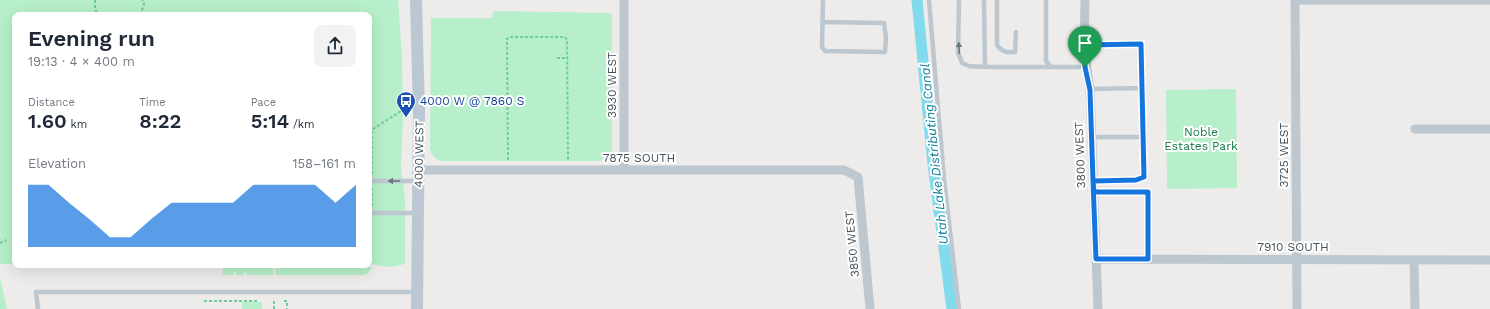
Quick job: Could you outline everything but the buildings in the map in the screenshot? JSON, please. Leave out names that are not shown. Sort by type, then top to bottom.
[{"type":"main road","name":"4000 WEST","points":[[416,0],[419,175],[417,309]]},
{"type":"street","name":"3930 WEST","points":[[624,0],[624,170]]},
{"type":"street","name":"3800 WEST","points":[[1085,0],[1084,45],[1085,67],[1090,90],[1098,309]]},
{"type":"street","points":[[1295,0],[1490,0]]},
{"type":"street","name":"3725 WEST","points":[[1295,0],[1297,309]]},
{"type":"street","points":[[1414,129],[1490,130]]},
{"type":"street","name":"7875 SOUTH","points":[[419,175],[624,170],[844,170],[858,177]]},
{"type":"street","name":"3850 WEST","points":[[858,177],[870,309]]},
{"type":"street","name":"7910 SOUTH","points":[[1096,259],[1490,260]]},
{"type":"street","points":[[1414,260],[1415,309]]},
{"type":"lane","points":[[823,0],[822,48],[825,51],[885,52],[886,38],[884,23],[823,22]]},
{"type":"lane","points":[[929,0],[944,179],[959,309]]},
{"type":"lane","points":[[959,0],[958,52],[962,63],[969,66],[1085,67]]},
{"type":"lane","points":[[984,0],[985,66]]},
{"type":"lane","points":[[997,0],[997,45],[1001,50],[1007,53],[1015,52],[1016,32]]},
{"type":"lane","points":[[1046,0],[1046,61],[1051,67]]},
{"type":"lane","points":[[1084,45],[1141,44],[1144,177],[1136,180],[1093,181]]},
{"type":"lane","points":[[1090,90],[1142,88]]},
{"type":"lane","points":[[1092,137],[1144,137]]},
{"type":"lane","points":[[372,181],[419,175]]},
{"type":"lane","points":[[1094,192],[1148,192],[1148,259]]},
{"type":"lane","points":[[372,213],[418,213]]},
{"type":"lane","points":[[38,309],[36,292],[417,292]]},
{"type":"path","points":[[95,0],[96,12]]},
{"type":"path","points":[[141,12],[144,4],[143,0]]},
{"type":"path","points":[[508,160],[507,39],[509,37],[534,36],[565,37],[567,40],[568,160]]},
{"type":"path","points":[[557,58],[568,58]]},
{"type":"path","points":[[372,175],[373,129],[401,111]]},
{"type":"path","points":[[372,188],[372,206]]},
{"type":"path","points":[[0,243],[6,240]]},
{"type":"path","points":[[204,301],[259,301]]},
{"type":"path","points":[[267,301],[287,301],[287,309]]},
{"type":"path","points":[[274,301],[274,309]]},
{"type":"green space","points":[[0,0],[398,0],[402,56],[403,113],[401,169],[405,198],[405,264],[390,267],[372,264],[372,12],[12,12],[12,264],[0,264]]},
{"type":"green space","points":[[493,11],[612,13],[612,152],[607,159],[597,161],[441,161],[433,155],[430,149],[431,18],[492,18]]},
{"type":"green space","name":"Noble Estates Park","points":[[1236,89],[1237,188],[1167,189],[1166,90]]},
{"type":"green space","points":[[223,268],[273,268],[273,275],[247,275],[244,272],[243,275],[236,275],[236,272],[233,272],[233,275],[223,275]]},
{"type":"green space","points":[[275,268],[372,268],[364,275],[276,275]]},
{"type":"green space","points":[[0,278],[7,309],[0,309]]},
{"type":"green space","points":[[242,302],[262,302],[262,309],[242,309]]},
{"type":"waterway","name":"Utah Lake Distributing Canal","points":[[917,0],[933,164],[952,309]]},
{"type":"place","name":"4000 W @ 7860 S","points":[[406,118]]},
{"type":"route","points":[[1085,67],[1084,45],[1141,44],[1144,177],[1136,180],[1093,181],[1094,192],[1148,192],[1148,259],[1096,259],[1094,192],[1093,181],[1090,90],[1085,67]]}]
